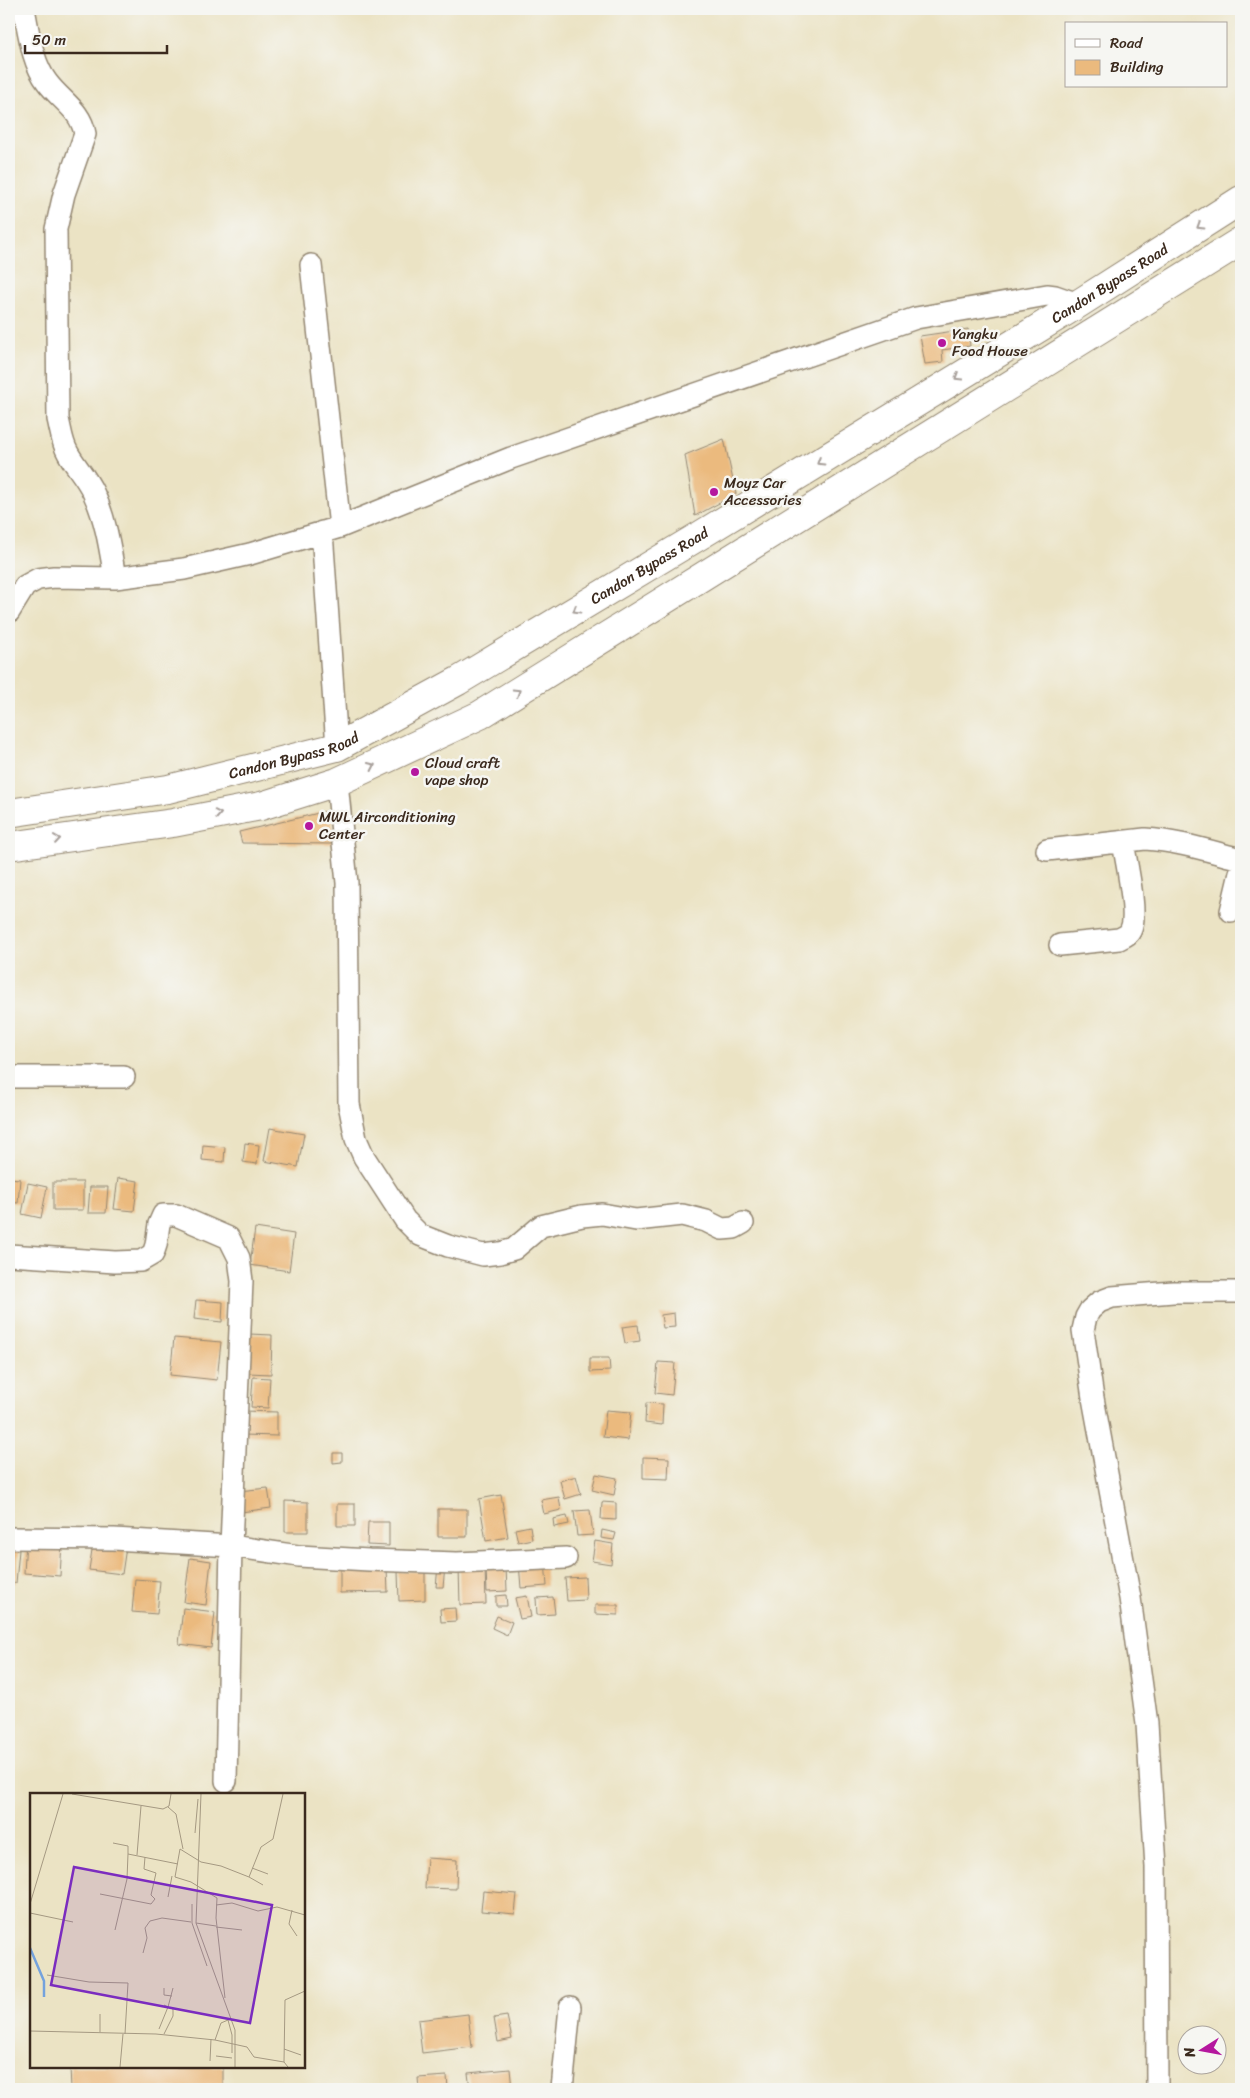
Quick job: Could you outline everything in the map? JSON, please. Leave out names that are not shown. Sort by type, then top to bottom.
[{"type":"highway","name":"Candon Bypass Road","points":[[9,813],[168,789],[337,748],[458,681],[699,536],[1078,304],[1241,200]]},
{"type":"highway","points":[[9,846],[173,823],[261,806],[337,782],[480,715],[1241,241]]},
{"type":"highway","points":[[699,536],[718,566]]},
{"type":"street","points":[[24,9],[37,65],[47,82],[76,112],[84,129],[82,145],[64,194],[56,229],[58,419],[68,454],[82,470],[93,491],[103,518],[115,578]]},
{"type":"street","points":[[311,265],[331,530],[337,748]]},
{"type":"street","points":[[9,612],[25,586],[38,579],[54,577],[115,578],[184,569],[240,556],[331,530],[511,458],[916,318],[1047,295],[1078,304]]},
{"type":"street","points":[[337,782],[347,883],[349,1104],[352,1124],[364,1158],[405,1220],[420,1235],[448,1246],[483,1255],[514,1249],[541,1226],[582,1216],[602,1214],[636,1220],[682,1215],[706,1220],[722,1228],[734,1228],[743,1223]]},
{"type":"street","points":[[1047,850],[1145,839],[1172,841],[1241,859]]},
{"type":"street","points":[[1060,945],[1119,939],[1131,930],[1134,916],[1124,842]]},
{"type":"street","points":[[1231,910],[1241,869]]},
{"type":"street","points":[[9,1077],[124,1077]]},
{"type":"street","points":[[9,1256],[115,1262],[141,1261],[153,1254],[159,1224],[163,1215],[169,1214],[184,1218],[229,1238],[239,1258],[242,1281],[231,1546],[226,1781]]},
{"type":"street","points":[[1157,2089],[1156,1867],[1147,1724],[1130,1598],[1093,1398],[1083,1330],[1090,1310],[1099,1302],[1112,1298],[1173,1292],[1241,1292]]},
{"type":"street","points":[[9,1538],[114,1539],[231,1546],[299,1556],[379,1560],[457,1562],[566,1558]]},
{"type":"street","points":[[562,2089],[570,2007]]},
{"type":"building","points":[[968,329],[970,346],[942,350],[943,362],[925,364],[920,336]]},
{"type":"building","points":[[724,439],[736,494],[695,516],[685,455]]},
{"type":"building","points":[[331,810],[333,844],[242,843],[239,832]]},
{"type":"building","points":[[270,1128],[304,1134],[298,1167],[264,1161]]},
{"type":"building","points":[[245,1143],[259,1145],[257,1164],[243,1162]]},
{"type":"building","points":[[203,1145],[225,1147],[224,1162],[202,1160]]},
{"type":"building","points":[[9,1178],[20,1179],[18,1203],[9,1202]]},
{"type":"building","points":[[118,1178],[138,1181],[134,1211],[114,1209]]},
{"type":"building","points":[[53,1182],[83,1182],[83,1210],[53,1210]]},
{"type":"building","points":[[28,1183],[47,1187],[41,1218],[22,1214]]},
{"type":"building","points":[[90,1187],[108,1187],[106,1213],[88,1213]]},
{"type":"building","points":[[255,1228],[294,1234],[289,1271],[250,1265]]},
{"type":"building","points":[[196,1300],[223,1302],[222,1322],[194,1319]]},
{"type":"building","points":[[674,1313],[675,1327],[663,1328],[661,1315]]},
{"type":"building","points":[[638,1325],[640,1341],[625,1343],[622,1327]]},
{"type":"building","points":[[249,1334],[272,1335],[271,1374],[248,1373]]},
{"type":"building","points":[[174,1338],[221,1342],[217,1380],[170,1375]]},
{"type":"building","points":[[590,1358],[609,1358],[610,1371],[590,1372]]},
{"type":"building","points":[[658,1362],[675,1363],[672,1395],[655,1393]]},
{"type":"building","points":[[253,1377],[270,1378],[268,1408],[251,1407]]},
{"type":"building","points":[[646,1403],[663,1404],[662,1425],[645,1423]]},
{"type":"building","points":[[606,1410],[631,1412],[628,1440],[603,1437]]},
{"type":"building","points":[[243,1411],[277,1412],[277,1436],[243,1435]]},
{"type":"building","points":[[333,1453],[342,1453],[342,1462],[333,1463]]},
{"type":"building","points":[[643,1457],[669,1458],[668,1479],[643,1478]]},
{"type":"building","points":[[596,1474],[617,1478],[614,1495],[592,1490]]},
{"type":"building","points":[[576,1476],[581,1494],[565,1499],[560,1481]]},
{"type":"building","points":[[268,1488],[271,1508],[241,1512],[238,1491]]},
{"type":"building","points":[[501,1495],[508,1537],[486,1541],[479,1499]]},
{"type":"building","points":[[559,1497],[561,1510],[544,1514],[541,1500]]},
{"type":"building","points":[[285,1501],[308,1502],[308,1532],[285,1532]]},
{"type":"building","points":[[602,1502],[616,1503],[616,1520],[601,1519]]},
{"type":"building","points":[[337,1504],[355,1504],[355,1526],[337,1526]]},
{"type":"building","points":[[438,1509],[467,1509],[467,1537],[438,1537]]},
{"type":"building","points":[[590,1510],[593,1535],[577,1536],[574,1511]]},
{"type":"building","points":[[567,1516],[569,1524],[554,1527],[553,1519]]},
{"type":"building","points":[[368,1522],[389,1522],[389,1546],[367,1545]]},
{"type":"building","points":[[530,1526],[532,1539],[518,1542],[515,1529]]},
{"type":"building","points":[[602,1530],[616,1533],[614,1540],[601,1538]]},
{"type":"building","points":[[26,1540],[62,1542],[60,1576],[24,1573]]},
{"type":"building","points":[[595,1541],[613,1544],[611,1564],[592,1561]]},
{"type":"building","points":[[93,1543],[126,1547],[122,1574],[89,1570]]},
{"type":"building","points":[[9,1550],[19,1550],[16,1583],[9,1582]]},
{"type":"building","points":[[190,1558],[211,1561],[206,1605],[184,1602]]},
{"type":"building","points":[[545,1561],[547,1586],[521,1588],[519,1563]]},
{"type":"building","points":[[438,1566],[445,1567],[443,1587],[436,1587]]},
{"type":"building","points":[[506,1567],[507,1591],[487,1592],[486,1568]]},
{"type":"building","points":[[387,1568],[388,1592],[340,1593],[340,1569]]},
{"type":"building","points":[[459,1568],[485,1568],[486,1604],[460,1605]]},
{"type":"building","points":[[425,1571],[425,1600],[399,1601],[398,1572]]},
{"type":"building","points":[[585,1577],[586,1600],[567,1601],[565,1578]]},
{"type":"building","points":[[135,1579],[160,1581],[157,1614],[132,1612]]},
{"type":"building","points":[[506,1595],[507,1606],[496,1606],[496,1596]]},
{"type":"building","points":[[527,1596],[531,1617],[520,1619],[515,1598]]},
{"type":"building","points":[[553,1597],[555,1614],[537,1615],[536,1598]]},
{"type":"building","points":[[595,1605],[618,1605],[618,1615],[595,1614]]},
{"type":"building","points":[[183,1608],[215,1612],[211,1648],[179,1644]]},
{"type":"building","points":[[455,1608],[456,1621],[441,1622],[440,1609]]},
{"type":"building","points":[[497,1616],[512,1622],[507,1635],[492,1628]]},
{"type":"building","points":[[427,1858],[457,1860],[456,1889],[425,1888]]},
{"type":"building","points":[[483,1891],[517,1894],[515,1914],[481,1911]]},
{"type":"building","points":[[468,2014],[472,2047],[422,2053],[418,2020]]},
{"type":"building","points":[[507,2016],[512,2039],[498,2042],[494,2018]]},
{"type":"building","points":[[70,2068],[223,2068],[223,2089],[71,2089]]},
{"type":"building","points":[[510,2069],[512,2089],[470,2089],[468,2073]]},
{"type":"building","points":[[447,2076],[448,2089],[419,2089],[418,2078]]},
{"type":"place","name":"Yangku Food House","points":[[942,343]]},
{"type":"place","name":"Moyz Car Accessories","points":[[714,492]]},
{"type":"place","name":"Cloud craft vape shop","points":[[415,772]]},
{"type":"place","name":"MWL Airconditioning Center","points":[[309,826]]}]
